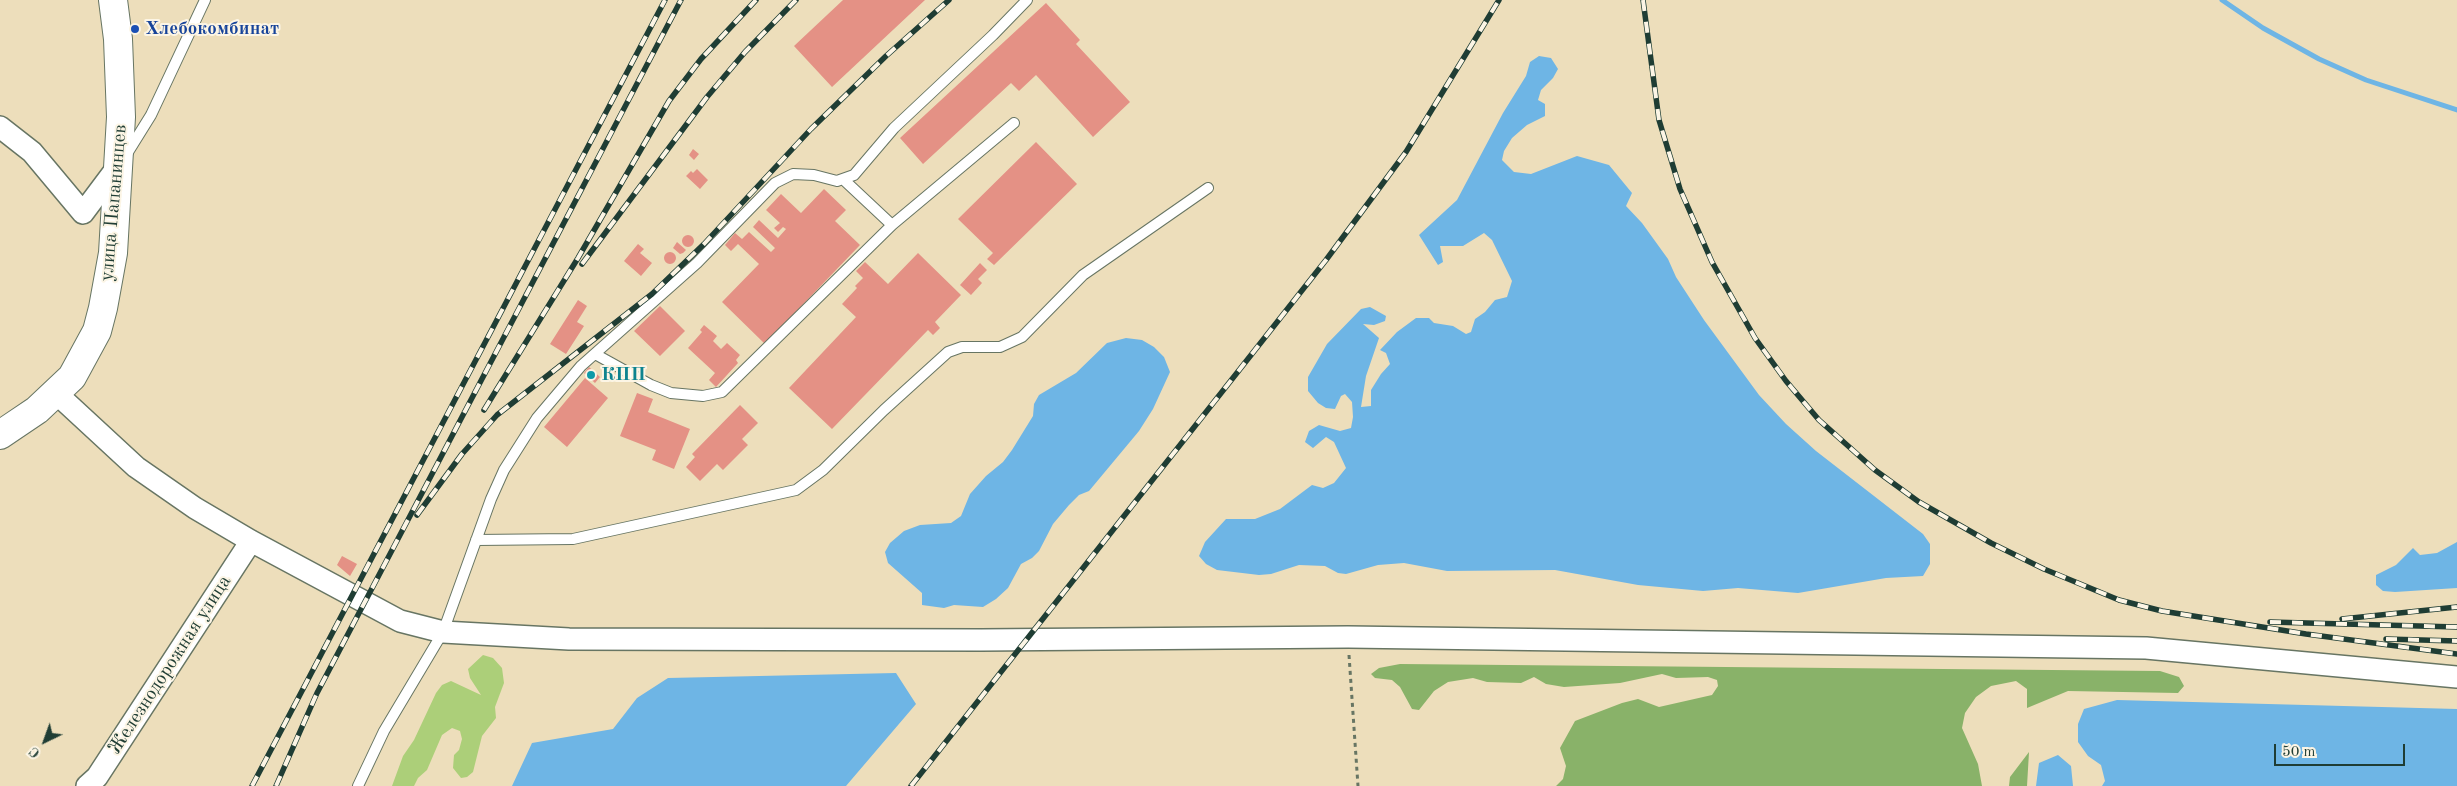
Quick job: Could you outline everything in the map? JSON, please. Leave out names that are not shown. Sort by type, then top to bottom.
[{"type":"main road","name":"улица Папанинцев","points":[[0,435],[57,394],[72,377],[97,332],[113,254],[119,165],[121,117],[118,39],[113,0]]},
{"type":"street","points":[[0,127],[32,152],[83,213],[119,165]]},
{"type":"street","points":[[57,394],[136,467],[156,482],[251,541],[400,621],[442,632],[569,639],[981,640],[1348,637],[2146,648],[2457,677]]},
{"type":"street","name":"Железнодорожная улица","points":[[87,786],[97,777],[251,541]]},
{"type":"lane","points":[[119,165],[152,115],[205,0]]},
{"type":"lane","points":[[358,786],[384,732],[442,632],[491,499],[520,443],[574,374],[692,268],[775,183],[785,177],[804,174],[828,180],[844,180],[854,175],[894,128],[994,35],[1027,0]]},
{"type":"lane","points":[[595,354],[651,385],[671,393],[703,396],[722,392],[892,225],[1014,123]]},
{"type":"lane","points":[[844,180],[892,225]]},
{"type":"lane","points":[[476,540],[573,539],[796,490],[823,470],[884,410],[948,352],[962,347],[1000,347],[1022,337],[1083,275],[1208,188]]},
{"type":"path","points":[[1348,637],[1358,786]]},
{"type":"green space","points":[[483,655],[493,658],[502,668],[504,683],[495,707],[496,718],[482,736],[473,772],[467,777],[461,778],[453,768],[454,755],[459,750],[462,739],[460,731],[452,728],[442,735],[427,770],[418,778],[414,786],[392,786],[403,756],[414,740],[436,693],[442,685],[451,681],[481,695],[470,678],[468,669]]},
{"type":"green space","points":[[1400,664],[2160,671],[2179,677],[2184,686],[2178,693],[2068,691],[2027,708],[2027,689],[2016,681],[1991,686],[1976,697],[1965,713],[1962,728],[1978,764],[1982,786],[1556,786],[1563,779],[1566,766],[1560,748],[1575,721],[1638,699],[1659,707],[1712,695],[1718,686],[1717,680],[1708,677],[1676,678],[1662,674],[1620,683],[1564,687],[1546,684],[1534,677],[1521,683],[1487,682],[1473,678],[1448,682],[1434,691],[1419,710],[1412,709],[1400,687],[1392,680],[1375,678],[1371,674],[1379,668]]},
{"type":"green space","points":[[2029,752],[2027,786],[2009,786],[2010,777]]},
{"type":"water","points":[[1539,56],[1551,58],[1558,69],[1553,78],[1541,90],[1538,100],[1545,104],[1545,116],[1527,125],[1512,138],[1504,151],[1502,160],[1514,172],[1531,174],[1577,156],[1609,165],[1632,193],[1626,206],[1642,223],[1668,259],[1676,277],[1704,320],[1759,395],[1786,424],[1816,451],[1923,534],[1930,544],[1930,564],[1923,576],[1886,578],[1798,593],[1738,588],[1703,591],[1638,585],[1555,570],[1447,571],[1404,563],[1378,565],[1346,574],[1338,573],[1325,566],[1299,565],[1271,574],[1259,575],[1217,570],[1206,564],[1199,556],[1205,542],[1226,519],[1255,519],[1280,509],[1312,485],[1323,488],[1334,483],[1346,468],[1334,442],[1326,437],[1313,448],[1305,442],[1309,431],[1319,425],[1340,431],[1351,428],[1353,417],[1352,402],[1345,394],[1341,396],[1335,409],[1326,408],[1318,403],[1308,391],[1308,377],[1327,344],[1361,309],[1370,307],[1386,316],[1385,321],[1374,325],[1363,324],[1379,338],[1366,376],[1361,407],[1371,406],[1371,390],[1390,364],[1386,353],[1380,350],[1397,332],[1416,318],[1429,318],[1434,323],[1453,326],[1466,334],[1471,332],[1475,319],[1485,312],[1495,300],[1507,297],[1512,281],[1492,240],[1484,233],[1463,246],[1440,246],[1443,262],[1438,265],[1419,235],[1457,200],[1503,113],[1526,76],[1530,62]]},
{"type":"water","points":[[1126,338],[1142,340],[1154,347],[1164,357],[1170,372],[1153,409],[1139,431],[1089,491],[1079,495],[1069,505],[1053,524],[1039,551],[1032,558],[1021,564],[1008,588],[996,599],[983,607],[954,605],[944,608],[922,605],[922,593],[888,563],[885,552],[890,543],[904,531],[920,525],[951,523],[961,516],[970,494],[986,476],[1003,462],[1012,450],[1033,416],[1034,404],[1039,395],[1076,373],[1107,343]]},
{"type":"water","points":[[2457,542],[2457,588],[2395,592],[2383,591],[2376,585],[2376,575],[2396,565],[2413,548],[2420,555],[2437,553]]},
{"type":"water","points":[[896,673],[916,704],[846,786],[512,786],[532,743],[613,729],[637,698],[668,678]]},
{"type":"water","points":[[2117,700],[2457,709],[2457,786],[2102,786],[2105,781],[2101,765],[2088,756],[2078,742],[2078,724],[2084,709]]},
{"type":"water","points":[[2058,755],[2071,766],[2073,786],[2036,786],[2039,763]]},
{"type":"building","points":[[843,0],[925,0],[832,87],[794,46]]},
{"type":"building","points":[[1046,3],[1080,40],[1076,44],[1130,102],[1093,137],[1036,75],[1019,91],[1011,83],[923,164],[900,138]]},
{"type":"building","points":[[1036,142],[1077,184],[994,265],[987,259],[993,253],[958,219]]},
{"type":"building","points":[[693,149],[699,154],[694,160],[689,155]]},
{"type":"building","points":[[697,169],[708,180],[700,189],[686,176],[691,171],[693,173]]},
{"type":"building","points":[[824,189],[846,210],[835,221],[860,245],[765,344],[722,302],[759,264],[738,244],[731,251],[725,245],[735,233],[742,239],[749,232],[771,252],[775,248],[753,227],[759,220],[778,238],[786,229],[783,227],[778,232],[774,228],[780,223],[766,210],[781,194],[801,213]]},
{"type":"building","points":[[686,235],[690,235],[694,241],[690,247],[686,247],[682,243],[682,239]]},
{"type":"building","points":[[677,242],[686,250],[683,253],[680,254],[673,248]]},
{"type":"building","points":[[638,244],[644,249],[640,253],[652,263],[641,276],[624,261]]},
{"type":"building","points":[[668,252],[672,252],[676,258],[672,264],[668,264],[664,260],[664,256]]},
{"type":"building","points":[[918,253],[961,295],[935,322],[940,328],[933,335],[928,330],[832,429],[789,388],[856,317],[842,304],[857,288],[855,286],[863,278],[856,271],[865,262],[888,284]]},
{"type":"building","points":[[980,263],[987,270],[978,279],[982,283],[971,295],[960,285]]},
{"type":"building","points":[[578,300],[587,306],[577,322],[584,326],[566,354],[550,344]]},
{"type":"building","points":[[660,306],[685,331],[660,356],[634,331]]},
{"type":"building","points":[[704,325],[717,336],[713,341],[721,349],[727,343],[740,355],[736,360],[738,363],[716,387],[709,380],[715,373],[688,348],[702,332],[700,330]]},
{"type":"building","name":"КПП","points":[[589,367],[600,377],[595,383],[584,373]]},
{"type":"building","points":[[585,378],[608,398],[567,447],[544,427]]},
{"type":"building","points":[[637,393],[653,399],[648,412],[690,429],[674,469],[652,460],[656,450],[620,436]]},
{"type":"building","points":[[740,405],[758,423],[742,439],[748,445],[723,470],[717,464],[700,481],[686,467],[695,457],[692,454]]},
{"type":"building","points":[[342,556],[357,564],[350,576],[337,565]]},
{"type":"waterway","points":[[2222,0],[2263,28],[2319,59],[2366,80],[2457,110]]},
{"type":"railway","points":[[252,786],[665,0]]},
{"type":"railway","points":[[276,786],[317,693],[681,0]]},
{"type":"railway","points":[[484,410],[578,258],[669,101],[701,59],[756,0]]},
{"type":"railway","points":[[582,264],[707,97],[745,52],[796,0]]},
{"type":"railway","points":[[417,515],[462,454],[497,415],[652,294],[704,244],[811,129],[886,56],[949,0]]},
{"type":"railway","points":[[911,786],[1326,260],[1406,152],[1499,0]]},
{"type":"railway","points":[[1643,0],[1659,120],[1680,189],[1712,262],[1755,338],[1786,381],[1819,420],[1875,470],[1919,502],[1991,543],[2044,569],[2119,600],[2162,611],[2306,634],[2457,654]]},
{"type":"railway","points":[[2342,619],[2457,607]]},
{"type":"railway","points":[[2270,622],[2457,627]]},
{"type":"railway","points":[[2386,639],[2457,641]]},
{"type":"place","name":"Хлебокомбинат","points":[[135,29]]},
{"type":"place","name":"КПП","points":[[591,375]]}]
